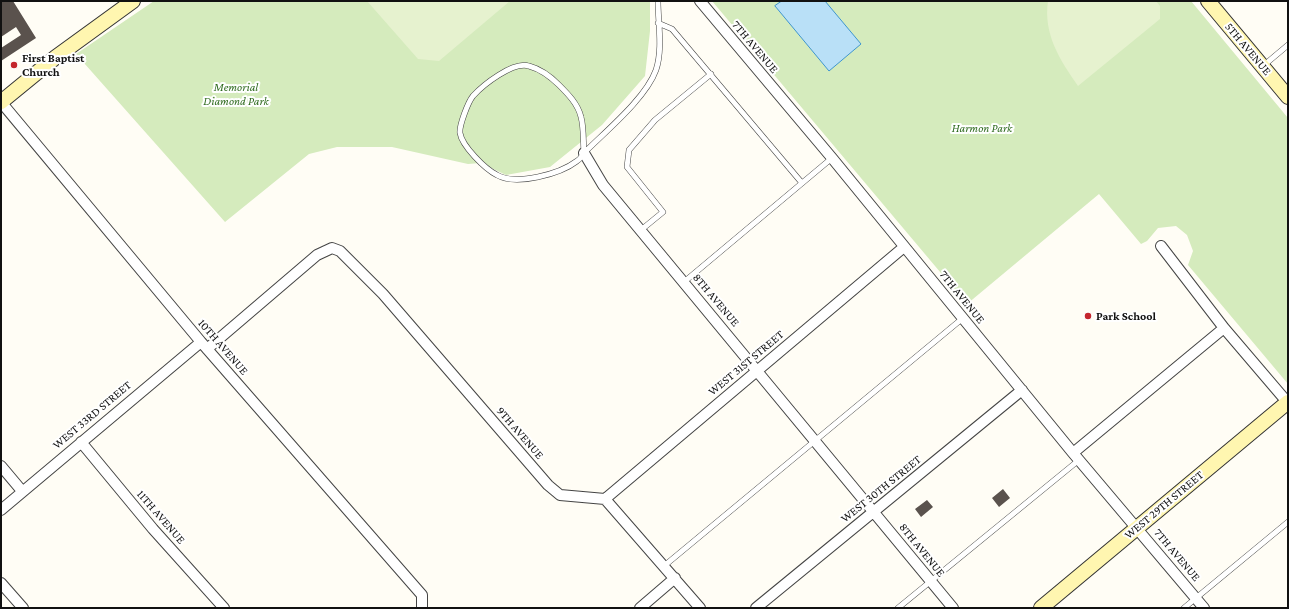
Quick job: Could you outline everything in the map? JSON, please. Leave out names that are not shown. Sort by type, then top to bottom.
[{"type":"street","points":[[1,102],[56,57],[133,1]]},
{"type":"street","name":"7TH AVENUE","points":[[700,1],[832,158],[1076,456],[1204,608]]},
{"type":"street","name":"5TH AVENUE","points":[[1208,1],[1288,97]]},
{"type":"street","name":"10TH AVENUE","points":[[1,102],[204,345],[422,595],[422,608]]},
{"type":"street","name":"8TH AVENUE","points":[[584,153],[604,185],[816,440],[953,608]]},
{"type":"street","points":[[1161,246],[1224,328],[1288,402]]},
{"type":"street","name":"WEST 31ST STREET","points":[[606,498],[904,247]]},
{"type":"street","name":"WEST 33RD STREET","points":[[1,510],[81,442],[317,255],[332,248]]},
{"type":"street","name":"9TH AVENUE","points":[[332,248],[340,251],[352,261],[383,294],[548,485],[560,495],[606,498]]},
{"type":"street","points":[[1076,456],[1224,328]]},
{"type":"street","name":"WEST 30TH STREET","points":[[756,608],[1022,390]]},
{"type":"street","name":"WEST 29TH STREET","points":[[1041,608],[1288,402]]},
{"type":"street","name":"11TH AVENUE","points":[[81,442],[153,529],[224,608]]},
{"type":"street","points":[[1,466],[22,491]]},
{"type":"street","points":[[606,498],[700,608]]},
{"type":"street","points":[[640,608],[675,578]]},
{"type":"street","points":[[1,583],[23,608]]},
{"type":"lane","points":[[584,153],[581,116],[572,97],[551,77],[528,65],[510,68],[493,78],[472,97],[459,132],[462,141],[478,160],[497,176],[518,180],[548,175],[578,161],[584,153],[608,132],[649,82],[656,70],[658,57],[658,1]]},
{"type":"lane","points":[[658,23],[672,29],[802,183]]},
{"type":"lane","points":[[1263,66],[1288,46]]},
{"type":"lane","points":[[641,230],[663,212],[627,167],[629,150],[655,120],[711,74]]},
{"type":"lane","points":[[684,282],[832,158]]},
{"type":"lane","points":[[664,566],[963,318]]},
{"type":"lane","points":[[898,608],[1076,456]]},
{"type":"lane","points":[[1184,608],[1288,522]]},
{"type":"green space","name":"Memorial Diamond Park","points":[[154,1],[650,1],[650,31],[645,76],[602,125],[550,167],[506,175],[481,163],[468,164],[392,147],[337,147],[309,154],[225,222],[76,54]]},
{"type":"green space","points":[[367,1],[510,1],[439,61],[418,59]]},
{"type":"green space","name":"Harmon Park","points":[[712,1],[1191,1],[1288,118],[1288,384],[1188,265],[1193,251],[1187,235],[1176,226],[1158,228],[1147,241],[1141,244],[1099,194],[967,304]]},
{"type":"green space","points":[[1048,1],[1156,1],[1160,6],[1160,19],[1078,86],[1054,46],[1048,25]]},
{"type":"water","points":[[782,1],[825,1],[861,44],[829,71],[775,6]]},
{"type":"building","points":[[1,1],[13,1],[36,38],[1,61],[1,48],[21,35],[16,27],[1,37]]},
{"type":"building","points":[[1003,489],[1010,498],[999,507],[992,498]]},
{"type":"building","points":[[927,500],[933,507],[921,517],[915,509]]},
{"type":"place","name":"First Baptist Church","points":[[14,65]]},
{"type":"place","name":"Park School","points":[[1088,316]]}]
